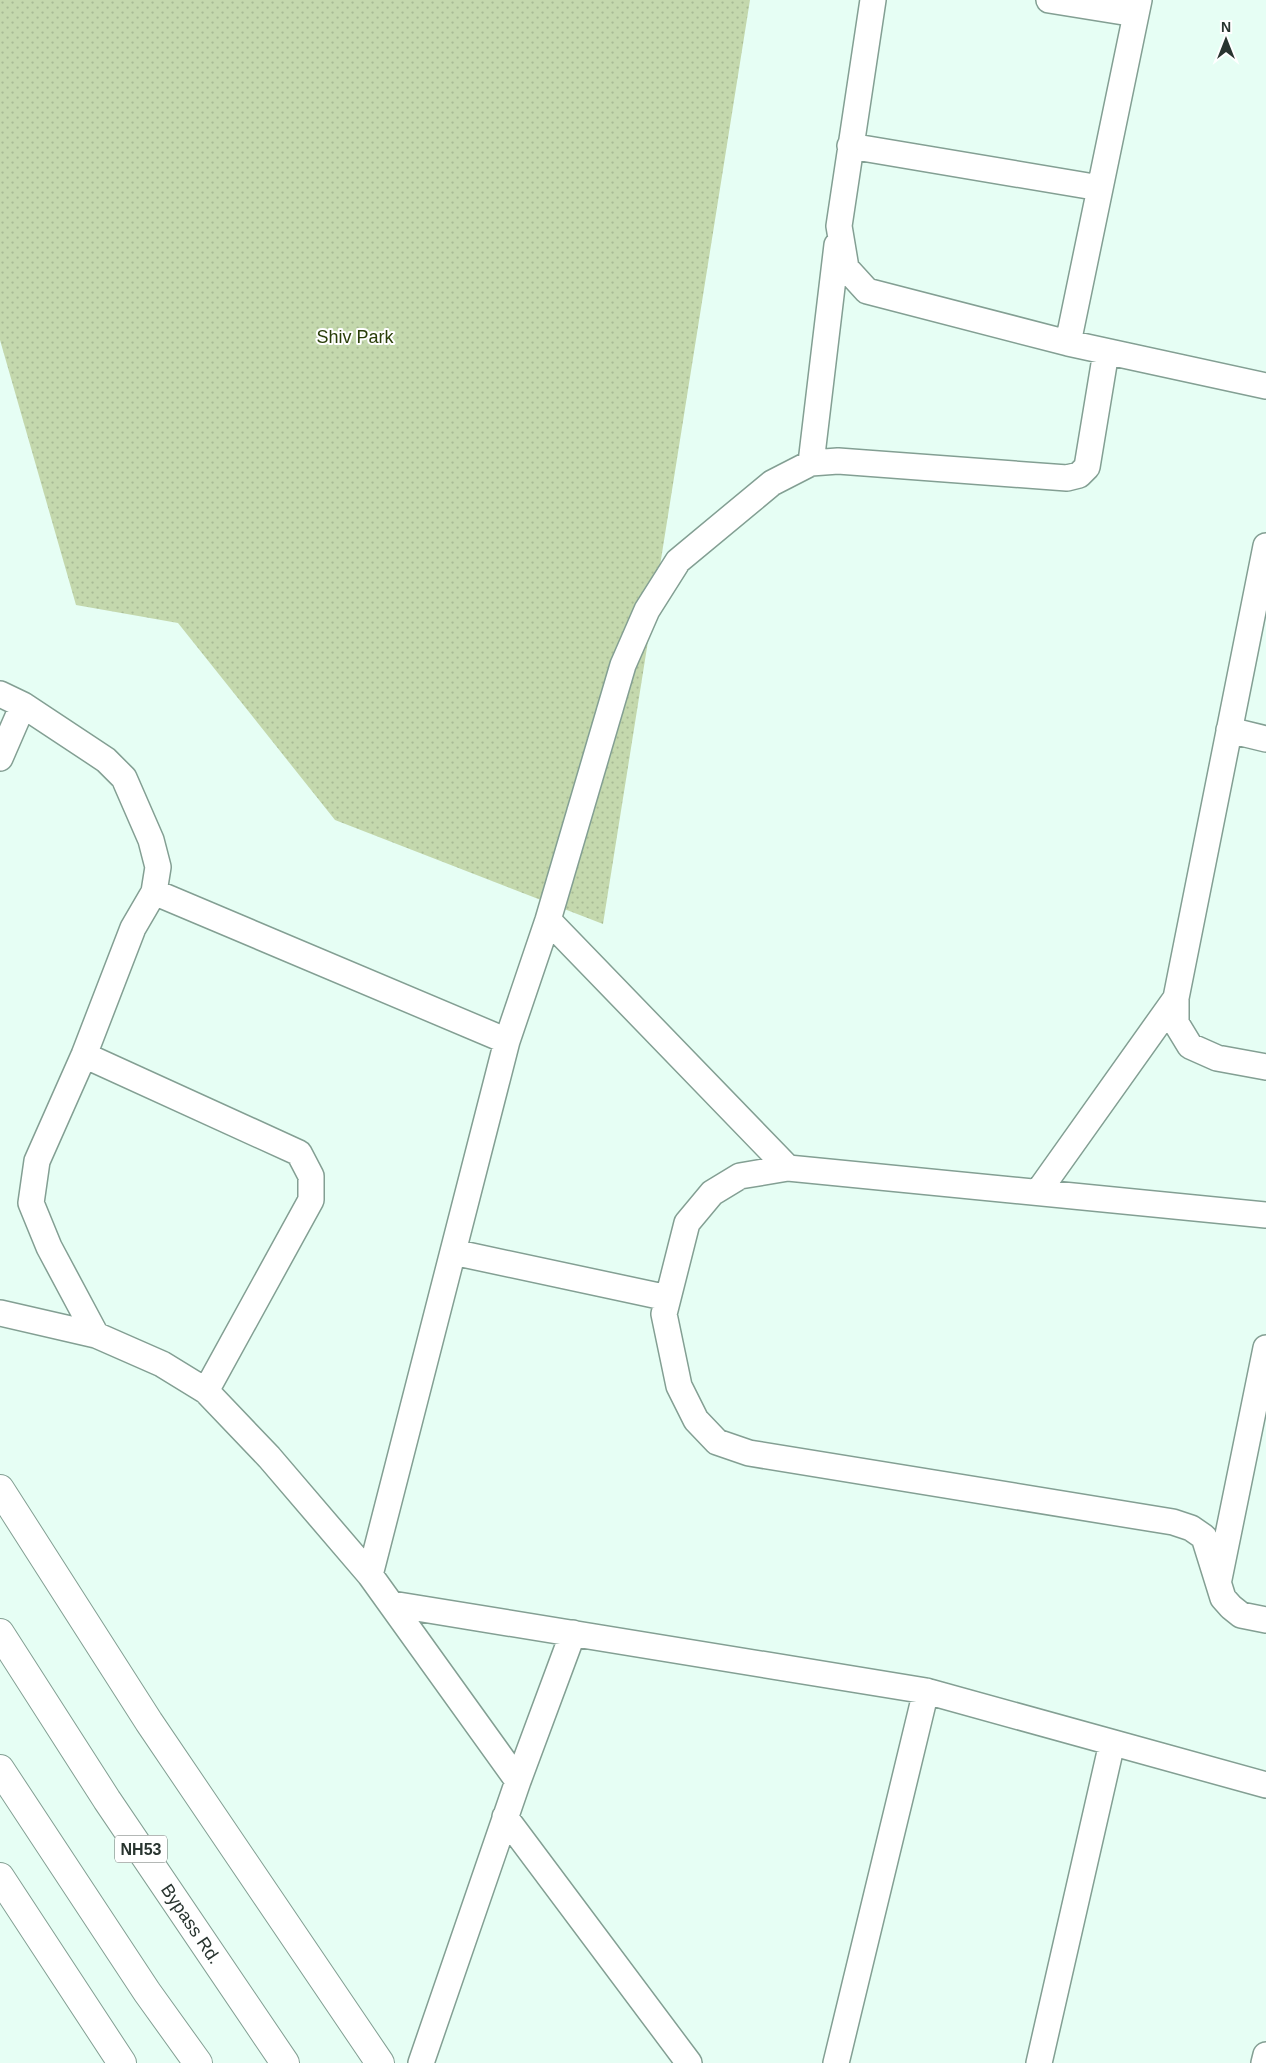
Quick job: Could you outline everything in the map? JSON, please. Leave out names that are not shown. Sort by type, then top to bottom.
[{"type":"main road","points":[[0,1489],[149,1722],[380,2063]]},
{"type":"main road","name":"Bypass Rd.","points":[[0,1633],[107,1800],[285,2063]]},
{"type":"main road","points":[[0,1768],[147,1992],[198,2063]]},
{"type":"main road","points":[[0,1876],[122,2063]]},
{"type":"street","points":[[811,463],[839,226],[873,0]]},
{"type":"street","points":[[1048,0],[1138,7],[1068,343]]},
{"type":"street","points":[[850,146],[1100,188]]},
{"type":"street","points":[[839,226],[846,268],[867,291],[1068,343],[1266,386]]},
{"type":"street","points":[[370,1575],[507,1041],[548,920],[620,673],[654,596],[678,561],[772,483],[811,463],[838,461],[1067,478],[1080,475],[1087,467],[1106,352]]},
{"type":"street","points":[[1266,546],[1176,998],[1176,1023],[1190,1046],[1217,1058],[1266,1067]]},
{"type":"street","points":[[0,694],[23,705],[106,760],[124,778],[151,840],[158,867],[154,892],[133,928],[84,1055],[37,1161],[31,1202],[49,1247],[96,1335]]},
{"type":"street","points":[[0,758],[23,705]]},
{"type":"street","points":[[1229,730],[1266,739]]},
{"type":"street","points":[[154,892],[507,1041]]},
{"type":"street","points":[[548,920],[788,1168]]},
{"type":"street","points":[[1038,1192],[1176,998]]},
{"type":"street","points":[[84,1055],[299,1153],[311,1176],[311,1200],[206,1391]]},
{"type":"street","points":[[1266,1215],[788,1168],[740,1176],[712,1193],[687,1223],[664,1314],[679,1386],[696,1420],[717,1442],[750,1453],[1174,1522],[1192,1528],[1204,1537],[1223,1598],[1231,1607],[1241,1615],[1266,1620]]},
{"type":"street","points":[[454,1252],[668,1298]]},
{"type":"street","points":[[0,1313],[96,1335],[162,1364],[206,1391],[270,1457],[370,1575],[518,1781]]},
{"type":"street","points":[[1218,1581],[1266,1348]]},
{"type":"street","points":[[392,1604],[926,1692],[1266,1785]]},
{"type":"street","points":[[421,2063],[505,1817],[573,1634]]},
{"type":"street","points":[[836,2063],[926,1692]]},
{"type":"street","points":[[1039,2063],[1112,1743]]},
{"type":"street","points":[[505,1817],[689,2063]]},
{"type":"street","points":[[1264,2063],[1266,2055]]},
{"type":"green space","name":"Shiv Park","points":[[0,0],[750,0],[603,924],[335,820],[178,623],[76,605],[0,340]]}]
